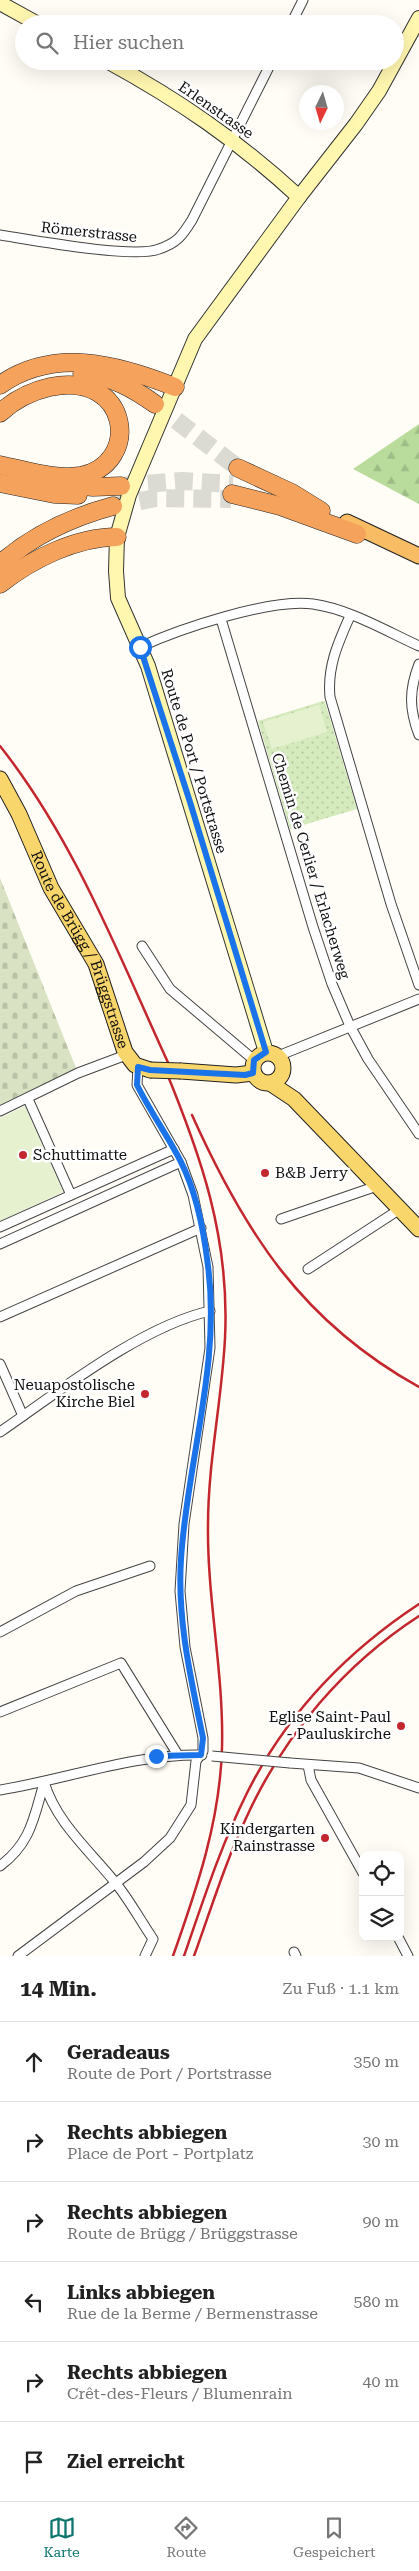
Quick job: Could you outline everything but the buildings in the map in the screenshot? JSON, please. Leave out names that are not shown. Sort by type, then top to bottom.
[{"type":"highway","points":[[0,385],[31,368],[50,363],[70,361],[108,366],[175,387]]},
{"type":"highway","points":[[0,400],[30,383],[54,376],[78,374],[110,379],[128,386],[155,404]]},
{"type":"highway","points":[[0,413],[17,400],[33,392],[60,385],[78,384],[92,388],[109,401],[118,417],[119,433],[115,451],[109,460],[100,468],[88,473],[60,476],[0,467]]},
{"type":"highway","points":[[0,467],[35,480],[117,495]]},
{"type":"highway","points":[[0,483],[54,494],[117,495]]},
{"type":"highway","points":[[234,486],[292,493],[321,511],[386,539],[412,553],[259,500],[234,486]]},
{"type":"highway","points":[[0,564],[13,553],[54,527],[117,495]]},
{"type":"highway","points":[[0,584],[72,545],[87,539],[117,542]]},
{"type":"main road","points":[[0,3],[22,15]]},
{"type":"main road","name":"Route de Port / Portstrasse","points":[[404,47],[419,18]]},
{"type":"main road","name":"Erlenstrasse","points":[[123,70],[166,94],[232,139],[299,197]]},
{"type":"main road","name":"Route de Port / Portstrasse","points":[[263,1060],[188,794],[140,647],[118,598],[116,571],[117,542],[129,495],[195,338],[379,91],[391,70]]},
{"type":"main road","name":"Route de Brügg / Brüggstrasse","points":[[0,779],[19,814],[52,888],[96,964],[126,1055],[144,1068]]},
{"type":"main road","points":[[263,1060],[258,1080],[270,1083],[294,1100],[419,1229]]},
{"type":"main road","points":[[144,1068],[236,1075],[263,1060],[282,1063],[282,1072],[294,1100]]},
{"type":"main road","points":[[270,1083],[278,1079],[282,1072]]},
{"type":"street","points":[[296,15],[303,0]]},
{"type":"street","name":"Römerstrasse","points":[[0,236],[124,252],[157,250],[179,240],[192,220],[267,70]]},
{"type":"street","points":[[140,647],[222,619],[275,604],[290,602],[325,606],[419,646]]},
{"type":"street","points":[[350,616],[332,658],[329,680],[330,697],[391,904],[419,985]]},
{"type":"street","name":"Chemin de Cerlier / Erlacherweg","points":[[222,619],[312,927],[350,1026],[391,1095],[419,1134]]},
{"type":"street","points":[[419,664],[412,686],[410,705],[419,735]]},
{"type":"street","points":[[142,946],[170,989],[263,1060],[419,998]]},
{"type":"street","points":[[0,1111],[78,1073],[126,1055]]},
{"type":"street","points":[[18,1956],[157,1850],[188,1814],[193,1798],[196,1761],[201,1755],[203,1738],[185,1648],[180,1591],[184,1524],[208,1360],[210,1311],[208,1267],[194,1195],[181,1162],[137,1085],[144,1068]]},
{"type":"street","points":[[28,1099],[71,1195]]},
{"type":"street","points":[[0,1227],[174,1149]]},
{"type":"street","points":[[0,1244],[181,1162]]},
{"type":"street","points":[[281,1219],[377,1186]]},
{"type":"street","points":[[308,1269],[400,1209]]},
{"type":"street","points":[[0,1317],[201,1228]]},
{"type":"street","points":[[0,1432],[131,1345],[186,1319],[210,1311]]},
{"type":"street","points":[[0,1364],[23,1416]]},
{"type":"street","points":[[0,1632],[76,1591],[150,1566]]},
{"type":"street","points":[[0,1712],[121,1662],[178,1756]]},
{"type":"street","points":[[0,1790],[44,1782],[132,1760],[201,1755],[360,1768],[419,1788]]},
{"type":"street","points":[[308,1765],[311,1780],[359,1867]]},
{"type":"street","points":[[44,1782],[50,1800],[78,1840],[116,1883],[151,1942],[145,1956]]},
{"type":"street","points":[[0,1866],[25,1841],[44,1782]]},
{"type":"street","points":[[400,1941],[408,1956]]},
{"type":"green space","points":[[419,424],[419,504],[353,469]]},
{"type":"green space","points":[[323,701],[325,702],[357,809],[290,829],[258,721]]},
{"type":"green space","points":[[319,705],[327,732],[272,749],[263,722]]},
{"type":"green space","points":[[0,878],[78,1073],[0,1111]]},
{"type":"green space","name":"Schuttimatte","points":[[25,1106],[63,1192],[0,1221],[0,1118]]},
{"type":"tunnel","points":[[155,404],[238,468]]},
{"type":"tunnel","points":[[121,486],[182,481],[233,484]]},
{"type":"tunnel","points":[[113,506],[156,498],[231,499]]},
{"type":"railway","points":[[0,746],[27,783],[74,861],[115,944],[171,1069]]},
{"type":"railway","points":[[163,1064],[201,1164],[210,1198],[218,1231],[225,1301],[225,1338],[210,1478],[208,1525],[210,1581],[221,1692],[222,1748],[220,1775],[217,1802],[206,1854],[173,1956]]},
{"type":"railway","points":[[192,1115],[233,1198],[256,1236],[282,1271],[310,1303],[342,1334],[378,1361],[419,1387]]},
{"type":"railway","points":[[184,1956],[229,1833],[247,1793],[280,1737],[320,1687],[343,1664],[392,1623],[419,1604]]},
{"type":"railway","points":[[194,1956],[240,1831],[263,1784],[280,1756],[299,1729],[342,1679],[366,1656],[419,1616]]},
{"type":"place","name":"Schuttimatte","points":[[23,1155]]},
{"type":"place","name":"B&B Jerry","points":[[265,1173]]},
{"type":"place","name":"Neuapostolische Kirche Biel","points":[[145,1394]]},
{"type":"place","name":"Eglise Saint-Paul - Pauluskirche","points":[[401,1726]]},
{"type":"place","name":"Kindergarten Rainstrasse","points":[[325,1838]]},
{"type":"route","points":[[140,647],[148,666],[266,1052],[261,1053],[254,1060],[252,1064],[253,1073],[245,1075],[218,1072],[150,1070],[138,1067],[136,1076],[137,1085],[181,1162],[194,1195],[208,1267],[211,1328],[210,1348],[184,1524],[180,1591],[185,1648],[204,1747],[201,1755],[156,1756]]}]
